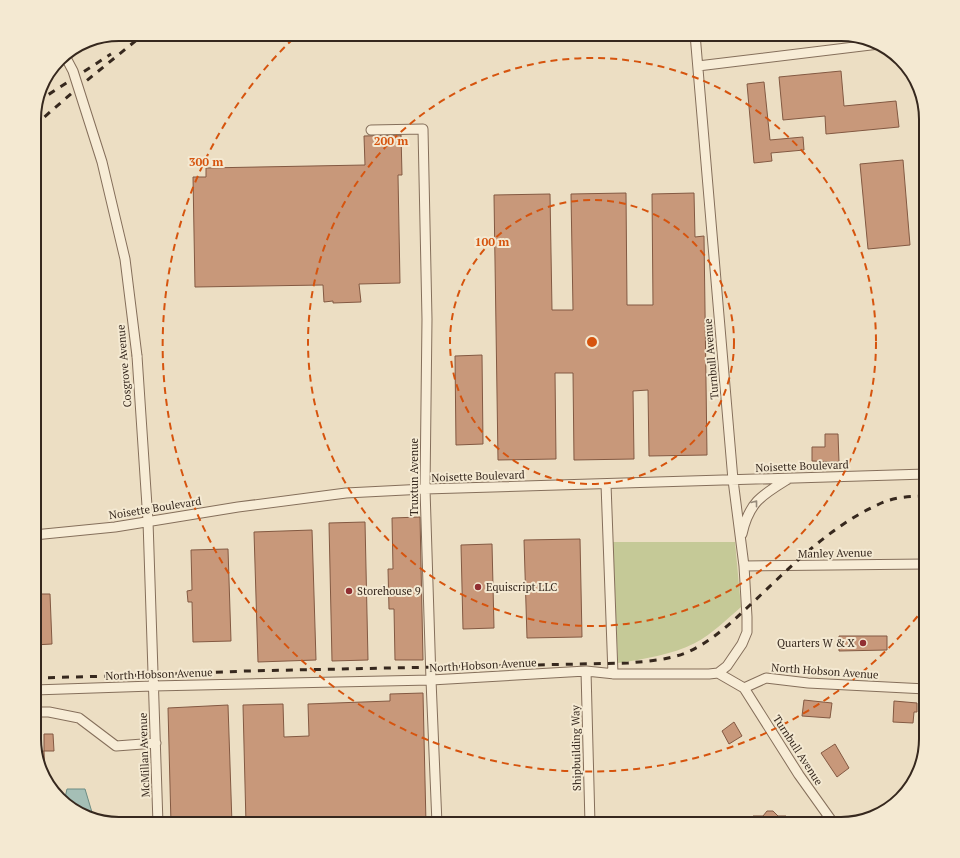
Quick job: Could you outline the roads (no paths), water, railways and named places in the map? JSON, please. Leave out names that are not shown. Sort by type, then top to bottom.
[{"type":"street","name":"Turnbull Avenue","points":[[696,41],[733,480],[744,566],[747,617],[747,632],[742,644],[727,666],[718,673]]},
{"type":"street","points":[[698,66],[866,46]]},
{"type":"street","name":"Cosgrove Avenue","points":[[67,60],[73,71],[102,162],[125,258],[137,356],[148,521],[153,686]]},
{"type":"street","name":"Truxtun Avenue","points":[[371,130],[423,129],[426,319],[426,489],[431,680],[437,817]]},
{"type":"street","name":"Noisette Boulevard","points":[[41,534],[115,527],[243,506],[346,493],[426,489],[919,474]]},
{"type":"street","points":[[740,539],[743,526],[751,508],[758,499],[789,478]]},
{"type":"street","points":[[606,484],[613,674]]},
{"type":"street","name":"Manley Avenue","points":[[744,566],[919,564]]},
{"type":"street","name":"North Hobson Avenue","points":[[41,690],[431,680],[586,671],[613,674],[718,673]]},
{"type":"street","name":"Shipbuilding Way","points":[[586,671],[590,817]]},
{"type":"street","points":[[718,673],[744,688]]},
{"type":"street","name":"North Hobson Avenue","points":[[744,688],[766,678],[808,683],[919,690]]},
{"type":"street","name":"McMillan Avenue","points":[[153,686],[155,697],[158,817]]},
{"type":"street","name":"Turnbull Avenue","points":[[744,688],[799,775],[829,817]]},
{"type":"street","points":[[41,712],[49,712],[79,718],[116,746],[156,743]]},
{"type":"water","points":[[67,789],[85,789],[92,812],[75,804],[66,796]]},
{"type":"railway","points":[[41,120],[135,41]]},
{"type":"railway","points":[[45,97],[111,54]]},
{"type":"railway","points":[[41,678],[246,671],[628,663],[667,658],[690,651],[722,631],[796,562],[829,534],[846,522],[889,500],[919,496]]},
{"type":"place","name":"Equiscript LLC","points":[[478,587]]},
{"type":"place","name":"Storehouse 9","points":[[349,591]]},
{"type":"place","name":"Quarters W & X","points":[[863,643]]}]
